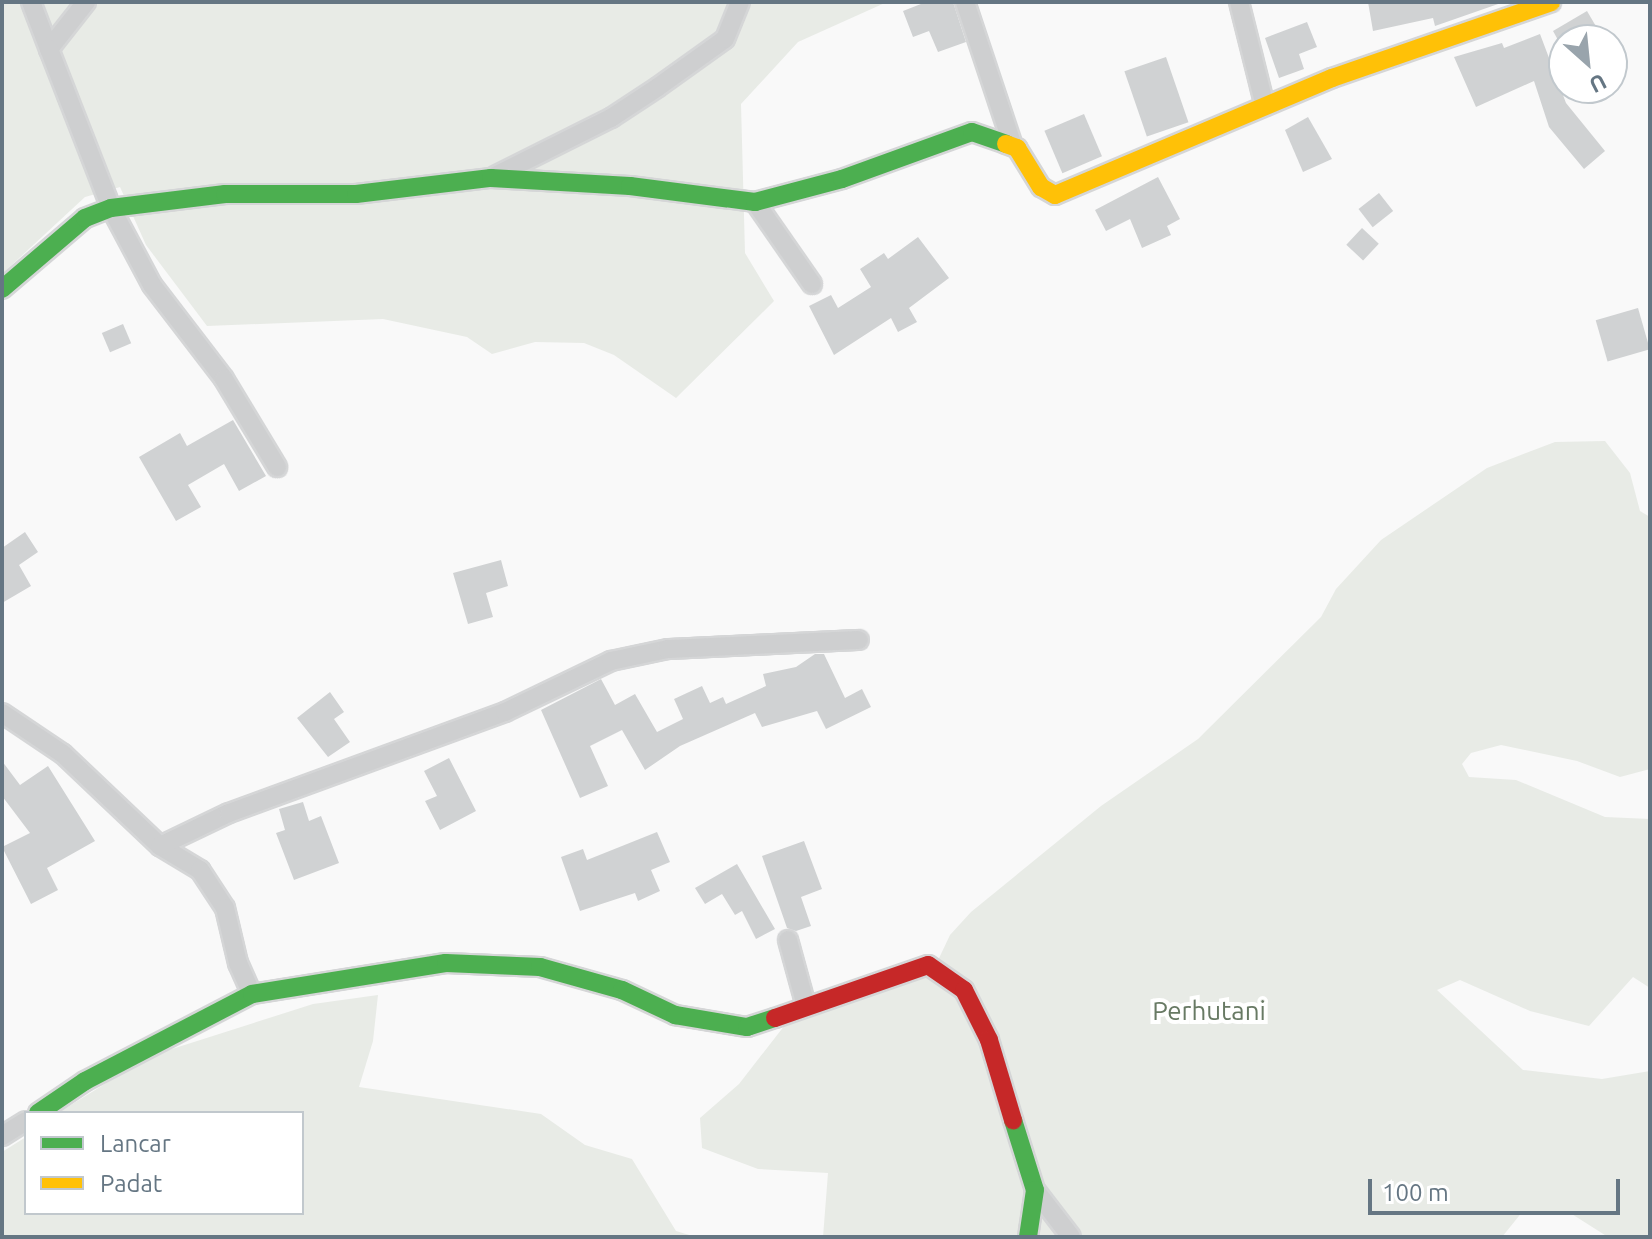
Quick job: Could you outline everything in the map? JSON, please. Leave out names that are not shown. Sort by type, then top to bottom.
[{"type":"street","points":[[31,2],[111,208],[152,285],[224,379],[277,467]]},
{"type":"street","points":[[49,49],[86,2]]},
{"type":"street","points":[[491,178],[611,118],[680,72],[725,39],[740,2]]},
{"type":"street","points":[[965,2],[1013,146],[1041,187],[1055,195],[1404,51],[1551,2]]},
{"type":"street","points":[[1239,2],[1265,106]]},
{"type":"street","points":[[2,289],[69,227],[111,208],[272,191],[356,194],[491,178],[630,186],[755,202],[842,179],[972,132],[1013,146]]},
{"type":"street","points":[[755,202],[812,284]]},
{"type":"street","points":[[160,846],[229,813],[505,712],[611,661],[668,649],[859,640]]},
{"type":"street","points":[[2,713],[63,754],[160,846],[200,870],[218,895],[252,994]]},
{"type":"street","points":[[788,940],[806,1006]]},
{"type":"street","points":[[41,1111],[85,1081],[252,994],[446,963],[498,963],[584,978],[715,1025],[747,1027],[928,965],[945,973],[964,990],[989,1040],[1035,1190],[1071,1237]]},
{"type":"street","points":[[2,1136],[24,1122]]},
{"type":"street","points":[[1028,1237],[1035,1190]]},
{"type":"green space","points":[[2,2],[887,2],[798,42],[741,104],[745,253],[774,301],[676,398],[614,355],[584,343],[535,342],[492,354],[467,337],[383,319],[207,326],[146,245],[120,187],[85,197],[2,274]]},
{"type":"green space","name":"Perhutani","points":[[1605,441],[1630,473],[1640,511],[1650,517],[1650,769],[1620,777],[1577,761],[1501,745],[1471,753],[1462,764],[1469,777],[1516,780],[1605,817],[1650,819],[1650,988],[1633,977],[1589,1026],[1530,1011],[1460,980],[1437,990],[1523,1070],[1602,1079],[1650,1071],[1650,1237],[1608,1237],[1567,1211],[1523,1211],[1502,1237],[823,1237],[828,1173],[758,1169],[702,1148],[700,1118],[739,1084],[788,1021],[932,973],[950,935],[971,912],[1101,806],[1198,739],[1321,617],[1336,589],[1381,540],[1487,468],[1555,442]]},
{"type":"green space","points":[[378,995],[373,1041],[359,1087],[541,1114],[585,1145],[632,1159],[676,1231],[696,1237],[2,1237],[2,1152],[24,1138],[24,1215],[304,1215],[304,1111],[61,1111],[150,1056],[313,1004]]},
{"type":"building","points":[[926,2],[953,2],[966,42],[938,52],[929,31],[913,37],[903,11]]},
{"type":"building","points":[[1368,2],[1501,3],[1435,26],[1433,18],[1373,31]]},
{"type":"building","points":[[1587,11],[1595,24],[1565,24]]},
{"type":"building","points":[[1307,22],[1317,47],[1299,54],[1304,69],[1279,78],[1265,38]]},
{"type":"building","points":[[1540,34],[1548,55],[1548,104],[1567,104],[1605,151],[1584,169],[1549,127],[1534,81],[1476,107],[1454,57],[1502,43],[1504,48]]},
{"type":"building","points":[[1166,57],[1188,122],[1147,137],[1124,71]]},
{"type":"building","points":[[1084,114],[1102,156],[1062,173],[1044,131]]},
{"type":"building","points":[[1308,117],[1332,159],[1303,172],[1285,130]]},
{"type":"building","points":[[1158,177],[1180,219],[1167,226],[1171,235],[1142,248],[1130,219],[1106,231],[1095,210]]},
{"type":"building","points":[[1379,193],[1393,211],[1373,227],[1359,209]]},
{"type":"building","points":[[1362,228],[1379,244],[1363,261],[1346,245]]},
{"type":"building","points":[[918,237],[949,278],[909,308],[917,322],[898,332],[891,318],[834,355],[809,306],[831,295],[838,308],[871,287],[860,269],[884,253],[888,259]]},
{"type":"building","points":[[1638,308],[1650,349],[1608,361],[1596,320]]},
{"type":"building","points":[[123,324],[131,343],[110,352],[102,333]]},
{"type":"building","points":[[233,420],[266,476],[239,491],[224,464],[188,485],[201,507],[176,521],[139,457],[180,433],[187,446]]},
{"type":"building","points":[[25,532],[38,552],[19,565],[31,586],[2,603],[2,548]]},
{"type":"building","points":[[501,560],[508,586],[486,593],[493,617],[468,624],[453,573]]},
{"type":"building","points":[[815,654],[824,654],[845,698],[862,689],[871,707],[826,729],[817,711],[762,727],[755,713],[680,746],[645,770],[622,730],[590,746],[608,786],[580,798],[541,710],[601,679],[615,705],[635,694],[657,732],[683,719],[674,699],[702,686],[710,703],[723,697],[726,704],[766,686],[763,674],[796,667]]},
{"type":"building","points":[[330,692],[344,712],[334,719],[350,742],[328,757],[297,718]]},
{"type":"building","points":[[449,758],[476,811],[440,830],[425,801],[437,796],[424,771]]},
{"type":"building","points":[[2,761],[20,785],[48,766],[95,841],[47,868],[58,890],[31,904],[2,847],[30,833],[2,796]]},
{"type":"building","points":[[303,802],[309,821],[321,816],[339,863],[294,880],[276,833],[285,830],[279,809]]},
{"type":"building","points":[[657,832],[670,862],[651,870],[660,891],[638,901],[635,893],[580,911],[561,857],[583,849],[587,860]]},
{"type":"building","points":[[804,841],[822,889],[801,897],[811,926],[796,931],[787,928],[762,856]]},
{"type":"building","points":[[737,864],[775,929],[756,939],[742,911],[735,915],[722,894],[705,904],[695,888]]},
{"type":"traffic: fast","points":[[2,289],[85,218],[111,208],[225,194],[356,194],[491,178],[630,186],[755,202],[842,179],[972,132],[1006,144]]},
{"type":"traffic: fast","points":[[41,1111],[85,1081],[252,994],[446,963],[540,967],[622,990],[675,1015],[747,1027],[775,1018]]},
{"type":"traffic: fast","points":[[1013,1120],[1035,1190],[1028,1237]]},
{"type":"traffic: slow","points":[[1006,144],[1017,148],[1041,187],[1055,195],[1332,78],[1551,2]]},
{"type":"traffic: jam","points":[[775,1018],[928,965],[964,990],[989,1040],[1013,1120]]}]
